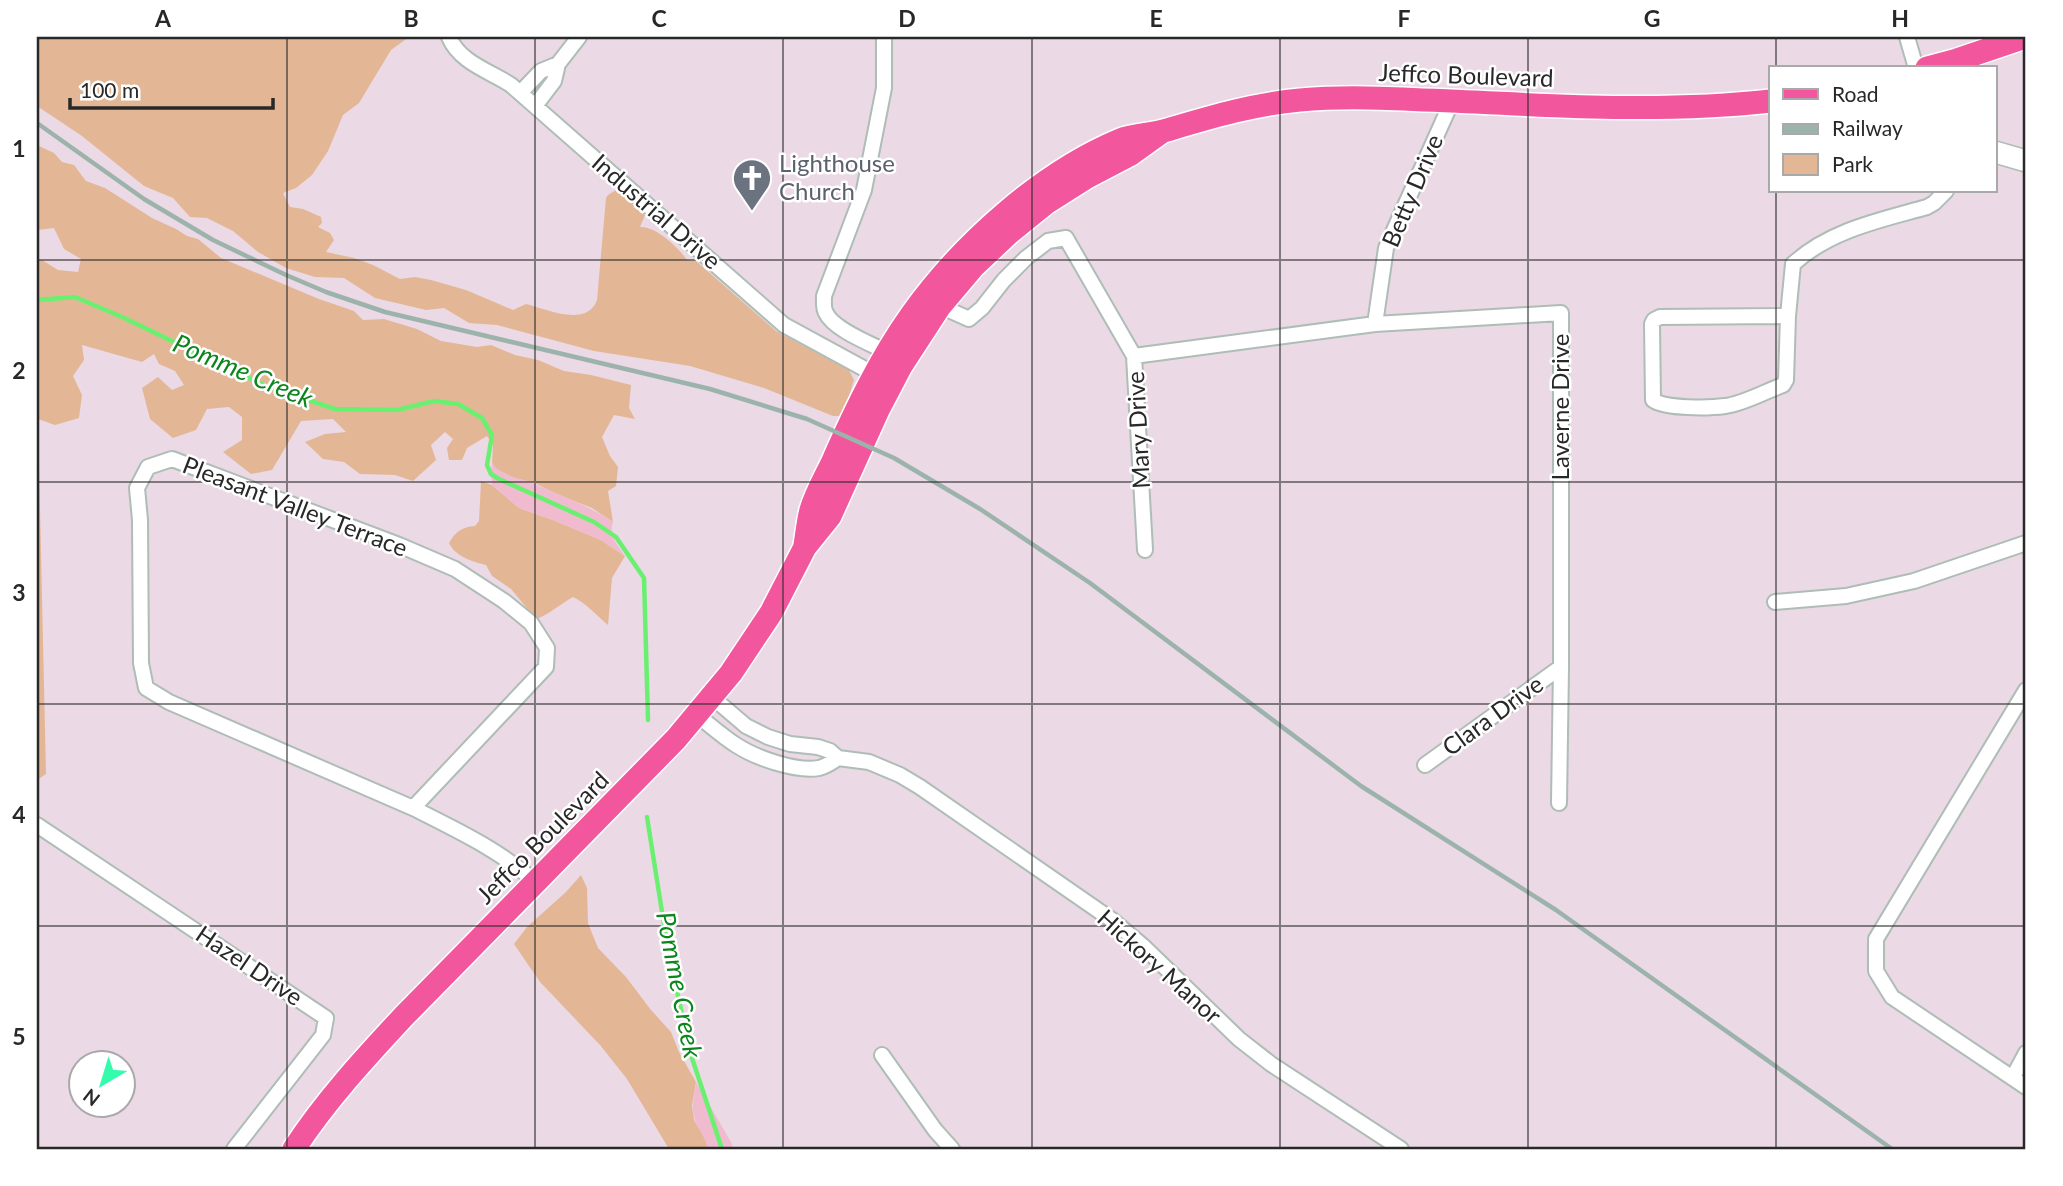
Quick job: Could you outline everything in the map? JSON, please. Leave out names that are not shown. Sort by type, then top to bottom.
[{"type":"main road","points":[[1934,66],[2025,37]]},
{"type":"main road","name":"Jeffco Boulevard","points":[[805,547],[811,509],[852,419],[887,352],[926,294],[997,219],[1078,162],[1123,138],[1163,131],[1221,113],[1301,100],[1349,98],[1638,109],[1769,101]]},
{"type":"main road","name":"Jeffco Boulevard","points":[[294,1149],[336,1091],[404,1016],[660,756],[731,673],[771,614],[805,547],[830,516],[891,384],[915,343],[940,306],[973,267],[1046,203],[1131,154],[1163,131]]},
{"type":"street","name":"Industrial Drive","points":[[449,37],[454,48],[520,93],[784,325],[874,374]]},
{"type":"street","points":[[535,106],[550,86],[558,64],[579,37]]},
{"type":"street","points":[[884,37],[884,88],[864,190],[824,296],[824,306],[829,319],[838,327],[887,352]]},
{"type":"street","points":[[1907,37],[1915,66]]},
{"type":"street","points":[[520,93],[536,75],[549,66],[558,64]]},
{"type":"street","points":[[536,75],[550,86]]},
{"type":"street","name":"Betty Drive","points":[[1375,324],[1387,248],[1452,101]]},
{"type":"street","points":[[1996,152],[2026,161]]},
{"type":"street","points":[[1788,316],[1660,317],[1654,320],[1653,400],[1656,403],[1681,407],[1727,406],[1783,385],[1786,380],[1792,268],[1796,261],[1844,232],[1927,207],[1945,192]]},
{"type":"street","name":"Mary Drive","points":[[940,306],[969,319],[1026,258],[1048,240],[1066,238],[1134,356],[1146,550]]},
{"type":"street","name":"Laverne Drive","points":[[1134,356],[1375,324],[1561,313],[1559,803]]},
{"type":"street","name":"Pleasant Valley Terrace","points":[[413,808],[545,667],[547,648],[531,622],[454,569],[399,545],[172,459],[148,467],[137,488],[140,520],[141,663],[146,688],[169,702],[413,808],[511,861],[536,883]]},
{"type":"street","points":[[1775,602],[1846,596],[1914,581],[2026,543]]},
{"type":"street","name":"Clara Drive","points":[[1425,765],[1561,667]]},
{"type":"street","points":[[2026,690],[1876,939],[1876,971],[1892,997],[2026,1087]]},
{"type":"street","name":"Hickory Manor","points":[[704,706],[735,745],[754,755],[794,766],[817,768],[838,758]]},
{"type":"street","name":"Hickory Manor","points":[[704,706],[768,737],[790,744],[818,747],[830,751],[838,758],[869,762],[910,780],[1112,920],[1143,946],[1239,1039],[1271,1064],[1401,1149]]},
{"type":"street","name":"Hazel Drive","points":[[37,825],[326,1018],[323,1035],[234,1149]]},
{"type":"street","points":[[2012,1077],[2026,1053]]},
{"type":"street","points":[[882,1055],[935,1130],[952,1149]]},
{"type":"green space","points":[[37,37],[409,37],[391,50],[359,103],[343,115],[328,151],[312,175],[296,188],[283,193],[290,207],[321,217],[322,223],[318,227],[330,233],[334,240],[326,252],[354,258],[400,279],[415,277],[466,290],[513,310],[526,304],[575,315],[592,308],[597,300],[606,198],[616,190],[645,215],[640,227],[660,234],[687,260],[696,261],[776,331],[849,370],[854,380],[845,409],[841,416],[833,416],[764,388],[690,366],[594,351],[497,325],[469,323],[444,308],[426,310],[375,298],[344,278],[315,277],[286,268],[258,252],[233,231],[207,218],[190,217],[173,198],[144,186],[82,136],[37,106]]},
{"type":"green space","points":[[37,145],[54,153],[62,162],[74,165],[86,181],[105,188],[152,218],[198,239],[221,258],[354,311],[363,320],[384,319],[417,329],[441,341],[477,347],[491,345],[564,371],[631,385],[629,408],[635,419],[614,415],[602,437],[618,467],[616,486],[608,491],[613,522],[592,508],[496,469],[492,463],[493,446],[487,436],[467,448],[462,460],[449,460],[447,448],[453,439],[445,432],[431,445],[436,460],[413,481],[395,475],[360,474],[344,462],[323,459],[305,442],[325,434],[346,432],[333,419],[301,421],[272,470],[251,474],[223,452],[242,440],[242,417],[229,407],[207,409],[196,430],[173,438],[150,419],[142,388],[158,377],[172,390],[184,385],[175,371],[159,364],[154,354],[142,362],[82,345],[84,360],[73,376],[82,395],[79,418],[55,425],[38,419],[46,774],[37,780],[37,260],[42,260],[58,270],[78,272],[81,259],[64,249],[54,228],[37,230]]},
{"type":"green space","points":[[481,481],[492,485],[519,508],[601,540],[625,556],[612,578],[608,625],[573,597],[536,619],[511,589],[492,576],[486,565],[464,558],[452,548],[449,543],[456,533],[475,526],[479,521]]},
{"type":"green space","points":[[581,875],[587,888],[588,923],[598,948],[626,977],[671,1032],[696,1082],[692,1106],[694,1120],[707,1141],[708,1149],[669,1149],[627,1079],[600,1045],[540,982],[514,944],[527,927]]},
{"type":"sand","points":[[492,463],[507,475],[566,497],[613,522],[613,536],[625,556],[601,540],[519,508],[492,485]]},
{"type":"sand","points":[[696,1082],[733,1149],[708,1149],[693,1113]]},
{"type":"waterway","name":"Pomme Creek","points":[[37,300],[75,297],[266,386],[335,409],[397,410],[434,401],[458,404],[482,418],[492,435],[487,465],[491,474],[594,522],[616,537],[644,578],[648,720]]},
{"type":"waterway","name":"Pomme Creek","points":[[647,817],[669,956],[692,1058],[722,1149]]},
{"type":"railway","points":[[37,123],[144,199],[213,240],[326,292],[385,312],[710,389],[807,419],[894,458],[980,509],[1090,583],[1361,786],[1556,910],[1892,1149]]},
{"type":"place","name":"Lighthouse Church","points":[[752,212]]}]
